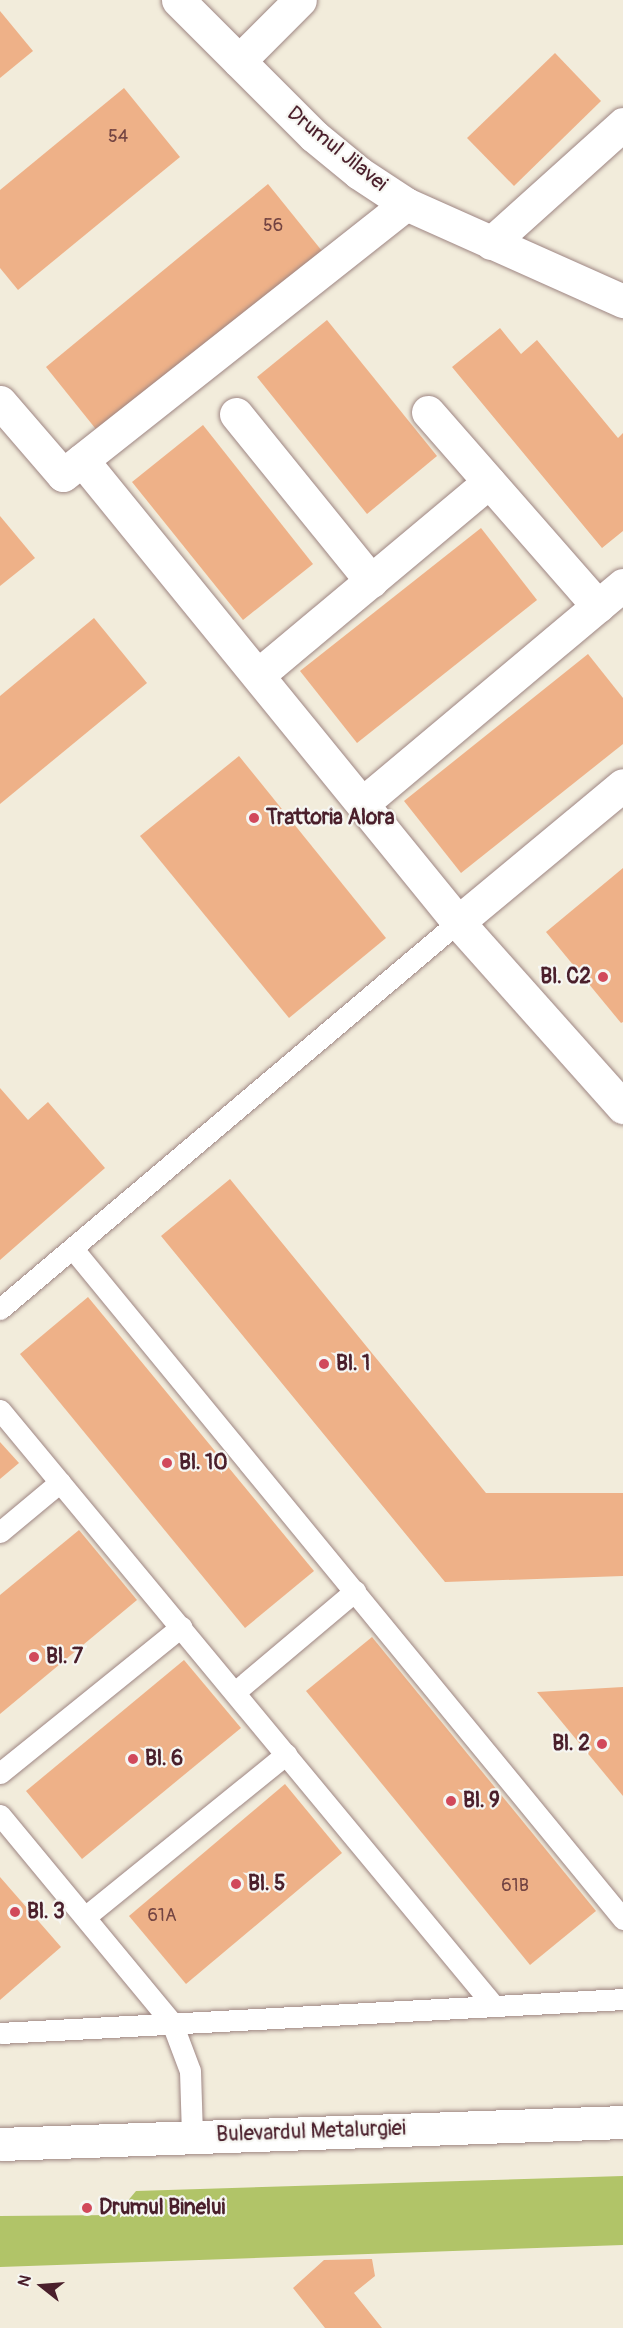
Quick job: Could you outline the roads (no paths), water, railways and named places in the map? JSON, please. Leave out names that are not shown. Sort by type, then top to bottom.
[{"type":"street","name":"Drumul Jilavei","points":[[178,0],[314,136],[360,173],[406,204],[623,301]]},
{"type":"street","points":[[239,61],[300,0]]},
{"type":"street","points":[[490,243],[623,124]]},
{"type":"street","points":[[3,412],[63,475],[406,204]]},
{"type":"street","points":[[428,412],[598,606]]},
{"type":"street","points":[[236,414],[371,581]]},
{"type":"street","points":[[82,460],[459,922],[623,1107]]},
{"type":"street","points":[[258,675],[489,482]]},
{"type":"street","points":[[363,803],[623,585]]},
{"type":"street","points":[[459,922],[623,785]]},
{"type":"street","name":"Bulevardul Metalurgiei","points":[[0,2144],[623,2122]]},
{"type":"lane","points":[[0,1309],[459,922]]},
{"type":"lane","points":[[73,1249],[623,1919]]},
{"type":"lane","points":[[0,1410],[494,2006]]},
{"type":"lane","points":[[0,1532],[60,1482]]},
{"type":"lane","points":[[235,1692],[355,1591]]},
{"type":"lane","points":[[0,1773],[181,1627]]},
{"type":"lane","points":[[85,1917],[286,1754]]},
{"type":"lane","points":[[0,1815],[172,2024],[190,2071],[192,2136]]},
{"type":"lane","points":[[0,2033],[623,1999]]},
{"type":"place","name":"Trattoria Alora","points":[[254,818]]},
{"type":"place","name":"Bl. C2","points":[[603,977]]},
{"type":"place","name":"Bl. 1","points":[[324,1364]]},
{"type":"place","name":"Bl. 10","points":[[167,1463]]},
{"type":"place","name":"Bl. 7","points":[[34,1657]]},
{"type":"place","name":"Bl. 2","points":[[602,1744]]},
{"type":"place","name":"Bl. 6","points":[[133,1759]]},
{"type":"place","name":"Bl. 9","points":[[451,1801]]},
{"type":"place","name":"Bl. 5","points":[[236,1884]]},
{"type":"place","name":"Bl. 3","points":[[15,1912]]},
{"type":"place","name":"Drumul Binelui","points":[[87,2208]]}]
